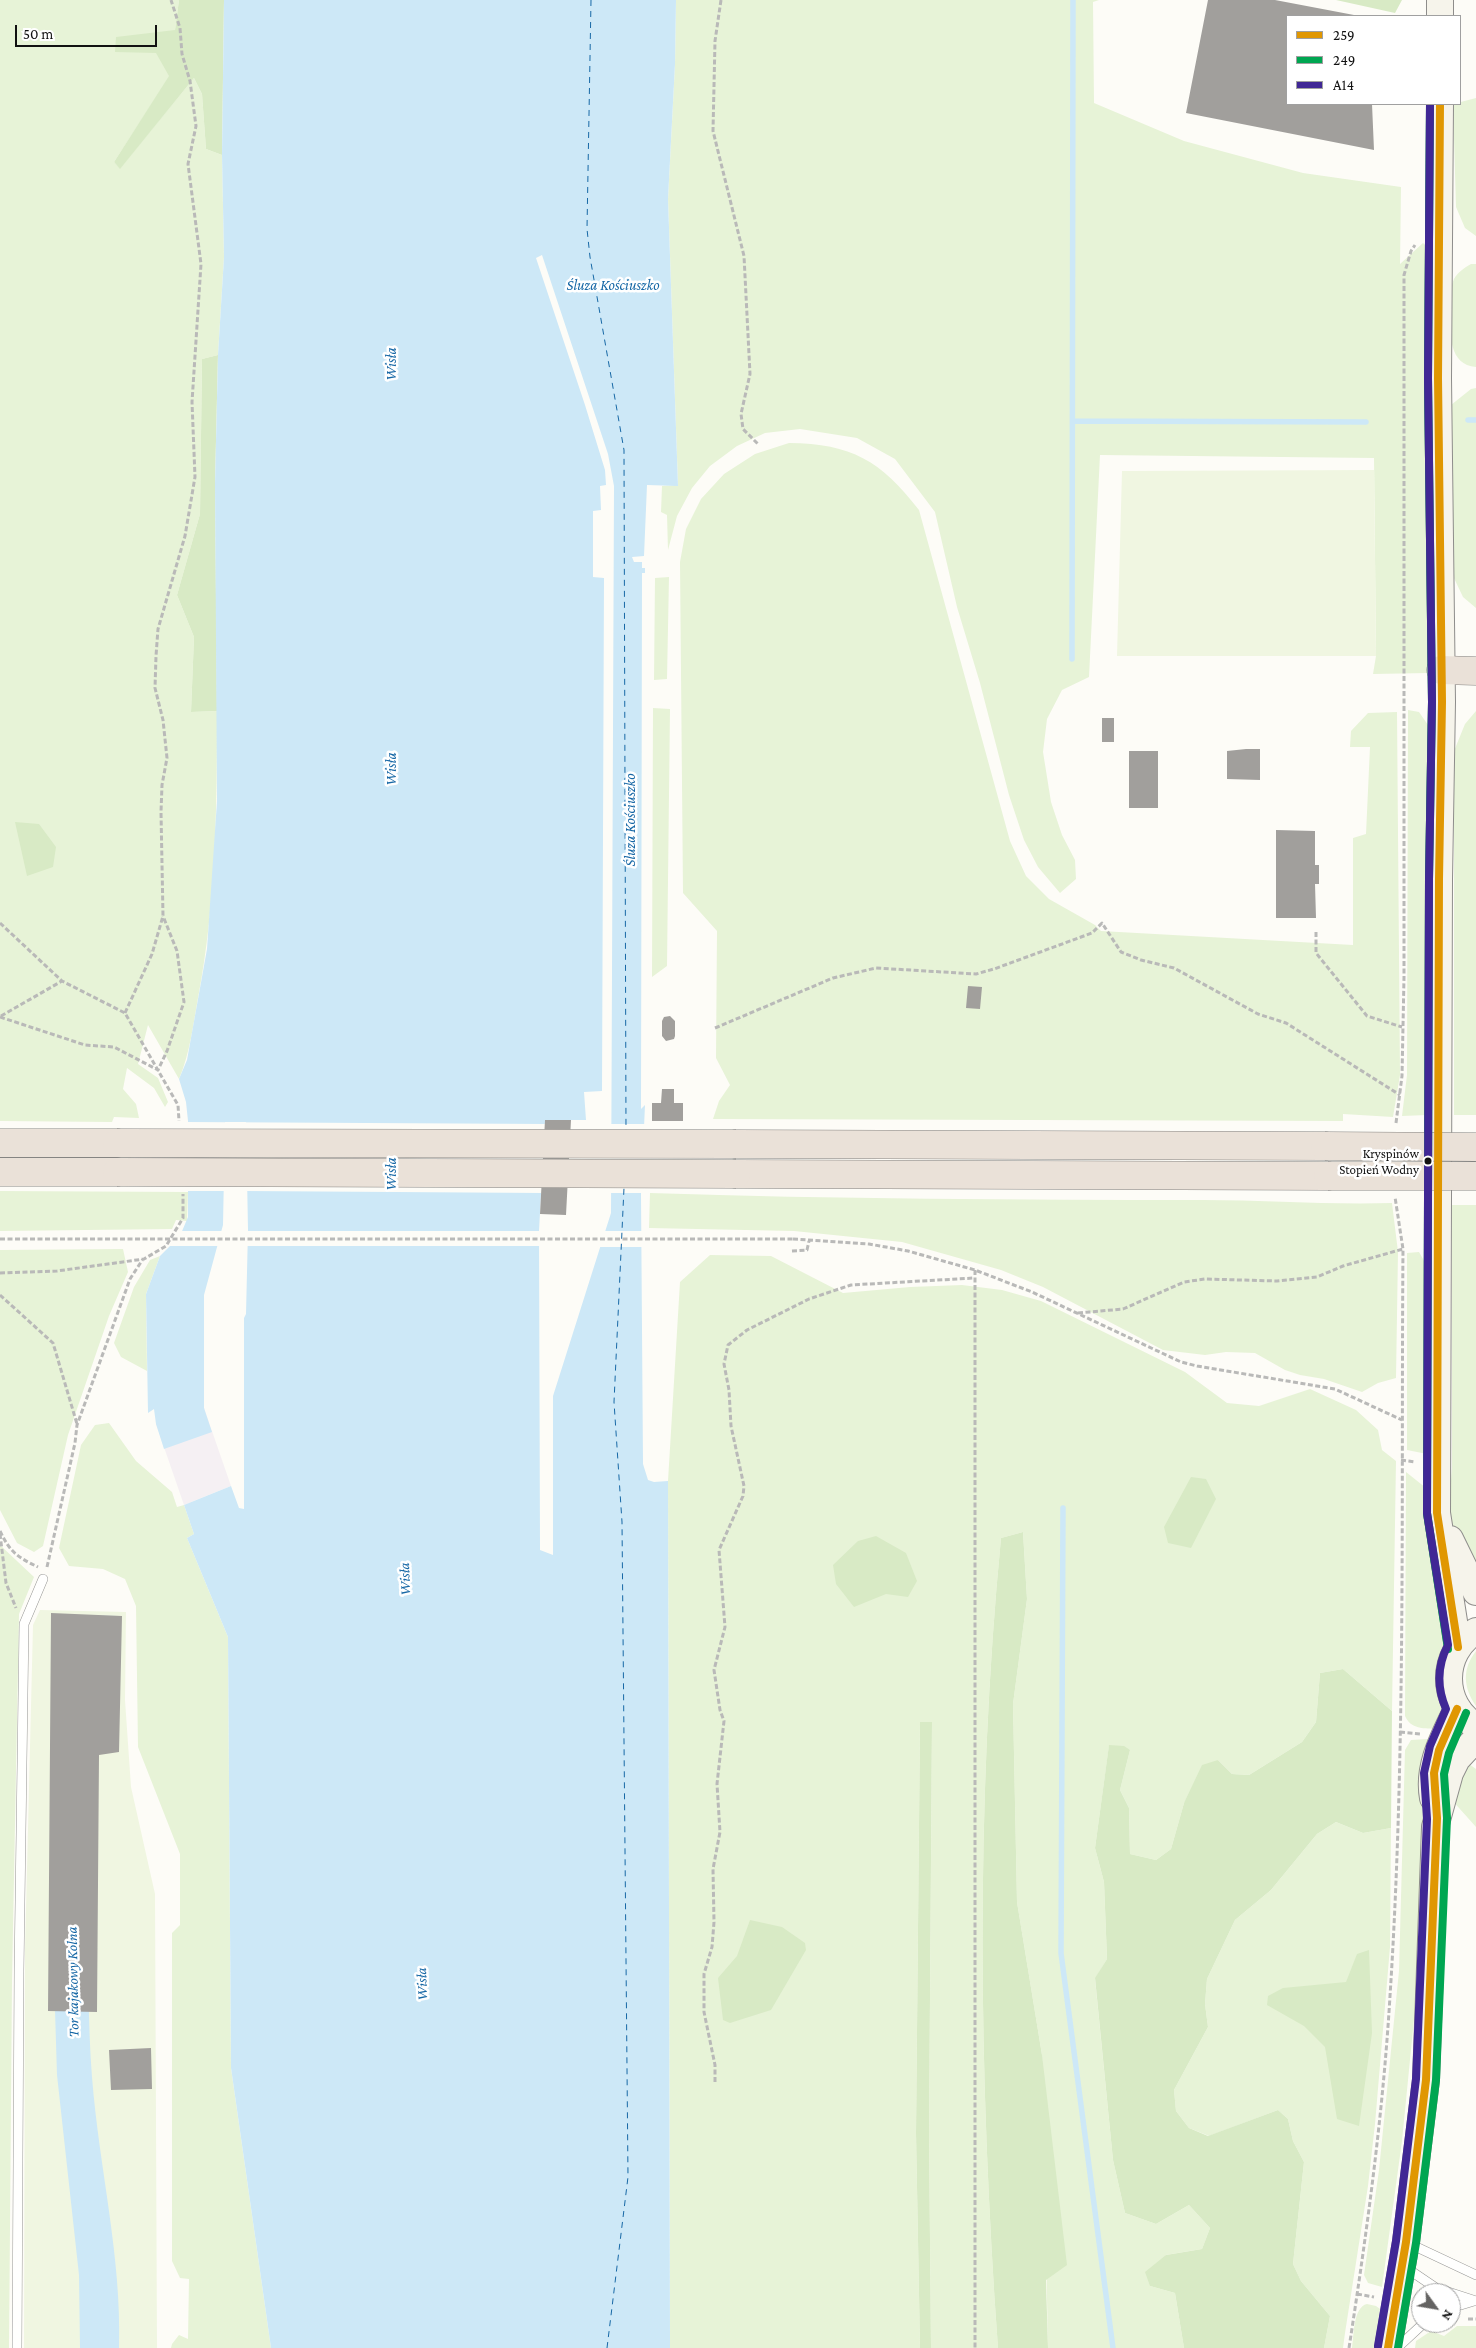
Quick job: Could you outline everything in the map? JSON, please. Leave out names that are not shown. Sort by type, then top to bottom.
[{"type":"highway","points":[[1441,670],[1476,670]]},
{"type":"highway","points":[[0,1143],[1476,1147]]},
{"type":"highway","points":[[0,1172],[1476,1176]]},
{"type":"main road","points":[[1440,0],[1440,15]]},
{"type":"main road","points":[[1440,105],[1438,378],[1441,670],[1437,1513],[1467,1639],[1450,1666],[1449,1688],[1457,1708],[1464,1718],[1476,1726]]},
{"type":"main road","points":[[1437,1513],[1476,1592]]},
{"type":"main road","points":[[1388,2348],[1404,2254],[1426,2080],[1436,1818],[1432,1791],[1433,1770],[1442,1742],[1457,1708]]},
{"type":"main road","points":[[1436,1818],[1450,1773],[1461,1755],[1476,1739]]},
{"type":"lane","points":[[17,2348],[18,1971],[24,1624],[43,1579]]},
{"type":"lane","points":[[1404,2254],[1476,2275]]},
{"type":"lane","points":[[1404,2254],[1436,2288],[1475,2301]]},
{"type":"lane","points":[[1461,2305],[1475,2301]]},
{"type":"lane","points":[[1398,2348],[1414,2333]]},
{"type":"path","points":[[125,1013],[152,954],[163,916],[160,839],[162,785],[167,758],[163,720],[155,688],[156,656],[158,629],[185,536],[195,477],[192,402],[201,264],[188,164],[196,126],[190,81],[182,54],[180,28],[170,0]]},
{"type":"path","points":[[721,0],[715,41],[713,131],[744,256],[750,374],[741,414],[743,429],[758,444]]},
{"type":"path","points":[[1395,1126],[1400,1095],[1402,1027],[1404,275],[1411,251],[1419,238]]},
{"type":"path","points":[[158,1070],[167,1051],[184,1002],[177,951],[163,916]]},
{"type":"path","points":[[0,923],[62,981],[125,1013],[178,1105]]},
{"type":"path","points":[[715,1028],[833,978],[876,968],[976,974],[1092,933],[1102,923],[1121,952],[1141,960],[1174,968],[1258,1014],[1286,1023],[1400,1095]]},
{"type":"path","points":[[1316,932],[1316,953],[1367,1016],[1402,1027]]},
{"type":"path","points":[[62,981],[0,1017],[85,1045],[114,1048],[158,1070]]},
{"type":"path","points":[[1349,2348],[1374,2174],[1390,1997],[1400,1732],[1402,1420],[1403,1249],[1395,1190]]},
{"type":"path","points":[[0,1273],[57,1271],[144,1259],[166,1246],[183,1218]]},
{"type":"path","points":[[0,1239],[793,1239],[869,1244],[908,1250],[975,1270],[1032,1292],[1166,1356],[1197,1366],[1335,1389],[1402,1420]]},
{"type":"path","points":[[792,1251],[807,1250],[808,1241]]},
{"type":"path","points":[[1077,1313],[1123,1308],[1151,1298],[1184,1282],[1205,1279],[1278,1281],[1318,1277],[1343,1266],[1403,1249]]},
{"type":"path","points":[[0,1532],[8,1548],[19,1558],[46,1572],[76,1443],[77,1425],[130,1279],[144,1259]]},
{"type":"path","points":[[975,1270],[975,2348]]},
{"type":"path","points":[[715,2082],[716,2066],[704,2012],[704,1974],[712,1947],[714,1922],[713,1869],[720,1832],[717,1777],[724,1721],[720,1710],[714,1670],[725,1627],[719,1550],[743,1496],[744,1486],[731,1426],[729,1390],[724,1364],[728,1346],[747,1330],[809,1298],[851,1285],[974,1278]]},
{"type":"path","points":[[0,1296],[53,1343],[77,1425]]},
{"type":"path","points":[[0,1532],[6,1583],[24,1624]]},
{"type":"path","points":[[1400,1732],[1429,1735]]},
{"type":"shaded area","points":[[204,1408],[231,1486],[184,1505],[156,1424]]},
{"type":"green space","points":[[0,0],[179,0],[175,30],[157,53],[170,76],[114,162],[120,168],[194,78],[202,94],[206,149],[222,155],[224,257],[218,355],[202,359],[200,514],[177,595],[194,637],[191,712],[217,711],[216,819],[209,927],[191,1039],[179,1079],[148,1025],[138,1064],[158,1078],[168,1102],[165,1107],[154,1088],[127,1068],[123,1089],[136,1104],[139,1118],[114,1117],[112,1122],[0,1121]]},
{"type":"green space","points":[[179,0],[224,0],[222,155],[206,149],[202,94],[194,78],[120,169],[114,162],[169,76],[156,53],[115,52],[116,37],[175,30]]},
{"type":"green space","points":[[676,0],[1099,0],[1093,2],[1094,103],[1184,141],[1303,173],[1401,187],[1400,264],[1423,243],[1430,249],[1428,673],[1373,674],[1376,656],[1374,458],[1100,455],[1089,677],[1062,690],[1047,719],[1043,752],[1051,802],[1062,835],[1075,860],[1076,879],[1060,893],[1038,867],[1024,840],[1009,795],[980,683],[957,607],[935,512],[895,459],[857,438],[800,429],[765,433],[737,446],[710,466],[692,488],[677,516],[668,550],[667,515],[661,512],[662,486],[678,485],[668,199],[675,64]]},
{"type":"green space","points":[[1336,0],[1402,0],[1395,13]]},
{"type":"green space","points":[[1476,98],[1476,236],[1465,228],[1456,207],[1453,105],[1461,105],[1461,102]]},
{"type":"green space","points":[[1471,264],[1476,264],[1476,367],[1467,365],[1456,355],[1450,330],[1452,283],[1459,272]]},
{"type":"green space","points":[[218,355],[215,484],[217,711],[191,712],[194,637],[177,595],[200,514],[202,359]]},
{"type":"green space","points":[[1476,388],[1476,608],[1463,597],[1453,576],[1451,405],[1471,389]]},
{"type":"green space","points":[[789,443],[830,447],[848,451],[863,458],[891,479],[919,510],[1010,841],[1026,876],[1049,899],[1095,925],[1101,931],[1353,945],[1353,838],[1366,834],[1370,747],[1350,747],[1351,731],[1368,713],[1397,712],[1400,1075],[1393,1117],[1343,1114],[1343,1121],[713,1119],[719,1101],[730,1085],[716,1058],[717,931],[683,893],[680,562],[686,529],[701,499],[724,474],[755,454]]},
{"type":"green space","points":[[1374,470],[1376,656],[1117,656],[1122,471]]},
{"type":"green space","points":[[669,577],[667,679],[654,680],[655,578]]},
{"type":"green space","points":[[653,708],[670,709],[667,966],[652,977]]},
{"type":"green space","points":[[1408,710],[1419,712],[1428,725],[1427,1115],[1402,1116],[1407,1075]]},
{"type":"green space","points":[[1476,711],[1476,1115],[1454,1115],[1454,751],[1465,724]]},
{"type":"green space","points":[[15,822],[39,824],[56,847],[53,867],[27,876]]},
{"type":"green space","points":[[0,1191],[188,1192],[187,1221],[176,1220],[172,1229],[0,1231]]},
{"type":"green space","points":[[650,1193],[857,1198],[1392,1203],[1398,1252],[1396,1378],[1378,1383],[1362,1392],[1324,1379],[1285,1370],[1255,1353],[1226,1352],[1205,1355],[1163,1350],[1043,1287],[1001,1270],[902,1242],[794,1231],[649,1228]]},
{"type":"green space","points":[[1452,1205],[1476,1205],[1476,1579],[1453,1528],[1447,1495],[1450,1492],[1452,1468]]},
{"type":"green space","points":[[123,1249],[128,1272],[109,1316],[68,1435],[43,1546],[34,1552],[17,1543],[0,1510],[0,1250]]},
{"type":"green space","points":[[1419,1252],[1427,1266],[1427,1454],[1407,1450],[1407,1253]]},
{"type":"green space","points":[[710,1255],[771,1256],[843,1293],[962,1285],[1002,1290],[1041,1301],[1185,1372],[1227,1403],[1259,1406],[1310,1389],[1356,1410],[1378,1430],[1382,1450],[1396,1461],[1392,1711],[1343,1669],[1320,1673],[1316,1722],[1302,1742],[1249,1775],[1232,1774],[1218,1760],[1184,1803],[1171,1849],[1156,1860],[1130,1854],[1129,1808],[1120,1790],[1130,1750],[1109,1746],[1095,1848],[1104,1882],[1107,1959],[1095,1979],[1113,2160],[1125,2213],[1156,2224],[1189,2205],[1210,2228],[1202,2249],[1166,2255],[1150,2286],[1175,2293],[1184,2348],[1048,2348],[1042,2055],[1017,1902],[1013,1704],[1027,1599],[1023,1532],[1001,1538],[987,1740],[984,1841],[984,2044],[987,2146],[998,2348],[931,2348],[929,2135],[932,1723],[920,1722],[916,2133],[920,2348],[670,2348],[668,1481],[680,1282]]},
{"type":"green space","points":[[160,1256],[146,1294],[147,1371],[121,1357],[114,1343],[134,1287],[150,1260]]},
{"type":"green space","points":[[109,1423],[136,1461],[172,1492],[177,1507],[184,1505],[194,1534],[187,1538],[228,1637],[231,2068],[271,2348],[171,2348],[179,2335],[188,2339],[189,2279],[180,2278],[172,2261],[172,1933],[180,1925],[180,1854],[138,1747],[136,1606],[125,1579],[103,1569],[69,1566],[59,1548],[81,1445],[95,1425]]},
{"type":"green space","points":[[1406,1472],[1426,1488],[1452,1626],[1444,1716],[1435,1729],[1414,1726],[1405,1716]]},
{"type":"green space","points":[[1191,1477],[1206,1479],[1216,1499],[1191,1548],[1168,1543],[1164,1527]]},
{"type":"green space","points":[[1023,1532],[1027,1599],[1013,1704],[1017,1902],[1042,2055],[1067,2265],[1046,2280],[1048,2348],[998,2348],[987,2146],[984,2044],[984,1841],[987,1740],[1001,1538]]},
{"type":"green space","points":[[876,1536],[906,1553],[917,1581],[908,1597],[886,1594],[854,1607],[836,1584],[833,1565],[858,1541]]},
{"type":"green space","points":[[0,1545],[34,1577],[19,1614],[12,1981],[9,2348],[0,2348]]},
{"type":"green space","points":[[40,1610],[126,1612],[125,1700],[131,1787],[155,1894],[157,2348],[24,2348],[25,1950],[33,1625]]},
{"type":"green space","points":[[1476,1651],[1476,1706],[1467,1685],[1466,1671]]},
{"type":"green space","points":[[1343,1669],[1392,1711],[1391,1828],[1363,1833],[1336,1822],[1317,1834],[1271,1890],[1235,1920],[1207,1979],[1205,2004],[1208,2027],[1174,2090],[1176,2111],[1189,2128],[1208,2136],[1278,2110],[1288,2119],[1293,2141],[1304,2162],[1293,2264],[1301,2281],[1330,2316],[1324,2348],[1184,2348],[1175,2293],[1150,2286],[1145,2272],[1166,2255],[1202,2249],[1210,2228],[1189,2205],[1156,2224],[1125,2213],[1113,2160],[1095,1978],[1107,1959],[1104,1882],[1095,1848],[1109,1745],[1124,1746],[1130,1750],[1120,1790],[1129,1808],[1130,1854],[1156,1860],[1171,1849],[1184,1803],[1202,1765],[1218,1760],[1232,1774],[1249,1775],[1302,1742],[1316,1722],[1320,1673]]},
{"type":"green space","points":[[920,1722],[932,1722],[929,2135],[931,2348],[920,2348],[916,2133]]},
{"type":"green space","points":[[1428,1739],[1415,2009],[1402,2141],[1382,2287],[1368,2283],[1364,2275],[1379,2170],[1399,1971],[1405,1750],[1411,1740]]},
{"type":"green space","points":[[1469,1764],[1476,1769],[1476,1827],[1451,1799]]},
{"type":"green space","points":[[1336,1822],[1363,1833],[1391,1828],[1390,1947],[1368,2186],[1343,2348],[1324,2348],[1330,2316],[1301,2281],[1293,2264],[1304,2162],[1293,2141],[1288,2119],[1278,2110],[1209,2136],[1189,2128],[1176,2111],[1174,2090],[1208,2027],[1205,2004],[1207,1979],[1235,1920],[1271,1890],[1317,1834]]},
{"type":"green space","points":[[750,1920],[782,1927],[805,1943],[806,1950],[771,2010],[730,2023],[723,2020],[718,1978],[737,1956]]},
{"type":"green space","points":[[1369,1950],[1372,2033],[1359,2126],[1337,2119],[1325,2047],[1304,2026],[1267,2005],[1268,1996],[1283,1988],[1346,1982],[1357,1954]]},
{"type":"green space","points":[[1367,2304],[1380,2309],[1374,2348],[1352,2348],[1359,2310]]},
{"type":"green space","points":[[1461,2326],[1476,2326],[1476,2348],[1415,2348],[1416,2341],[1428,2333],[1436,2333],[1444,2336],[1448,2333],[1461,2333]]},
{"type":"water","points":[[224,0],[676,0],[675,64],[668,199],[678,486],[647,485],[644,556],[632,557],[634,562],[642,562],[642,568],[645,568],[645,573],[642,573],[641,1109],[645,1105],[641,1194],[643,1464],[648,1480],[654,1482],[668,1481],[670,2348],[271,2348],[231,2068],[228,1637],[187,1538],[194,1534],[184,1505],[231,1486],[239,1508],[244,1509],[244,1318],[246,1314],[248,1230],[246,1122],[225,1122],[223,1225],[204,1295],[204,1408],[212,1432],[164,1449],[156,1424],[154,1409],[148,1413],[146,1294],[160,1256],[180,1236],[188,1217],[188,1121],[186,1102],[179,1079],[187,1060],[207,949],[217,801],[215,484],[218,355],[224,257],[222,155]],"holes":[[[542,255],[608,454],[614,486],[611,1213],[553,1396],[553,1555],[540,1550],[539,1231],[545,1120],[586,1120],[584,1092],[602,1091],[604,578],[593,577],[593,511],[601,510],[600,486],[606,485],[605,470],[585,405],[536,258]]]},
{"type":"water","name":"Tor kajakowy Kolna","points":[[61,1615],[119,1616],[119,1741],[95,1744],[89,1994],[92,2077],[114,2246],[119,2314],[119,2348],[80,2348],[79,2275],[57,2075],[54,1978]]},
{"type":"pier","points":[[185,1122],[547,1124],[544,1193],[245,1191],[244,1124],[228,1124],[227,1191],[185,1191]]},
{"type":"pier","points":[[609,1124],[647,1124],[644,1193],[608,1193]]},
{"type":"pier","points":[[180,1231],[224,1231],[220,1246],[168,1246]]},
{"type":"pier","points":[[245,1231],[542,1231],[542,1246],[245,1246]]},
{"type":"pier","points":[[603,1231],[644,1231],[644,1247],[598,1247]]},
{"type":"building","points":[[1208,0],[1275,0],[1354,15],[1286,15],[1286,105],[1372,105],[1374,150],[1186,113]]},
{"type":"building","points":[[1102,718],[1114,718],[1114,742],[1102,742]]},
{"type":"building","points":[[1260,749],[1260,780],[1227,779],[1227,751]]},
{"type":"building","points":[[1129,751],[1158,751],[1158,808],[1129,808]]},
{"type":"building","points":[[1276,830],[1315,831],[1315,865],[1319,865],[1319,884],[1315,884],[1316,918],[1276,918]]},
{"type":"building","points":[[968,986],[982,987],[980,1009],[966,1008]]},
{"type":"building","points":[[670,1016],[675,1021],[675,1036],[674,1039],[666,1041],[662,1036],[662,1021],[664,1017]]},
{"type":"building","points":[[662,1089],[674,1089],[674,1103],[683,1103],[683,1121],[652,1121],[652,1103],[661,1103]]},
{"type":"building","points":[[545,1120],[571,1120],[566,1215],[540,1214]]},
{"type":"building","points":[[51,1613],[122,1616],[119,1752],[99,1755],[97,2012],[48,2011]]},
{"type":"building","points":[[151,2048],[152,2089],[111,2090],[109,2050]]},
{"type":"waterway","points":[[1072,659],[1073,0]]},
{"type":"waterway","points":[[1468,420],[1476,420]]},
{"type":"waterway","points":[[1073,421],[1366,422]]},
{"type":"waterway","points":[[1063,1508],[1061,1953],[1113,2348]]},
{"type":"ferry route","points":[[591,0],[587,229],[590,257],[624,450],[626,1132]]},
{"type":"ferry route","points":[[607,2348],[628,2177],[622,1522],[614,1402],[624,1188]]},
{"type":"transit line","name":"249","points":[[1430,105],[1428,378],[1432,702],[1429,879],[1427,1513],[1448,1649]]},
{"type":"transit line","name":"A14","points":[[1378,2346],[1396,2241],[1416,2079],[1427,1819],[1424,1773],[1430,1746],[1446,1709],[1441,1693],[1440,1669],[1448,1645],[1427,1513],[1429,879],[1432,702],[1428,378],[1430,105]]},
{"type":"transit line","name":"259","points":[[1440,105],[1438,378],[1442,702],[1439,879],[1437,1513],[1458,1647]]},
{"type":"transit line","name":"259","points":[[1388,2348],[1406,2242],[1426,2080],[1437,1818],[1434,1773],[1439,1750],[1457,1709]]},
{"type":"transit line","name":"249","points":[[1398,2348],[1416,2243],[1436,2080],[1447,1818],[1444,1774],[1449,1753],[1466,1713]]},
{"type":"place","name":"Kryspinów Stopień Wodny","points":[[1428,1161]]},
{"type":"water label","name":"Śluza Kościuszko","points":[[613,285]]},
{"type":"water label","name":"Wisła","points":[[391,364]]},
{"type":"water label","name":"Wisła","points":[[391,769]]},
{"type":"water label","name":"Śluza Kościuszko","points":[[630,820]]},
{"type":"water label","name":"Wisła","points":[[391,1174]]},
{"type":"water label","name":"Wisła","points":[[405,1579]]},
{"type":"water label","name":"Wisła","points":[[422,1984]]}]
